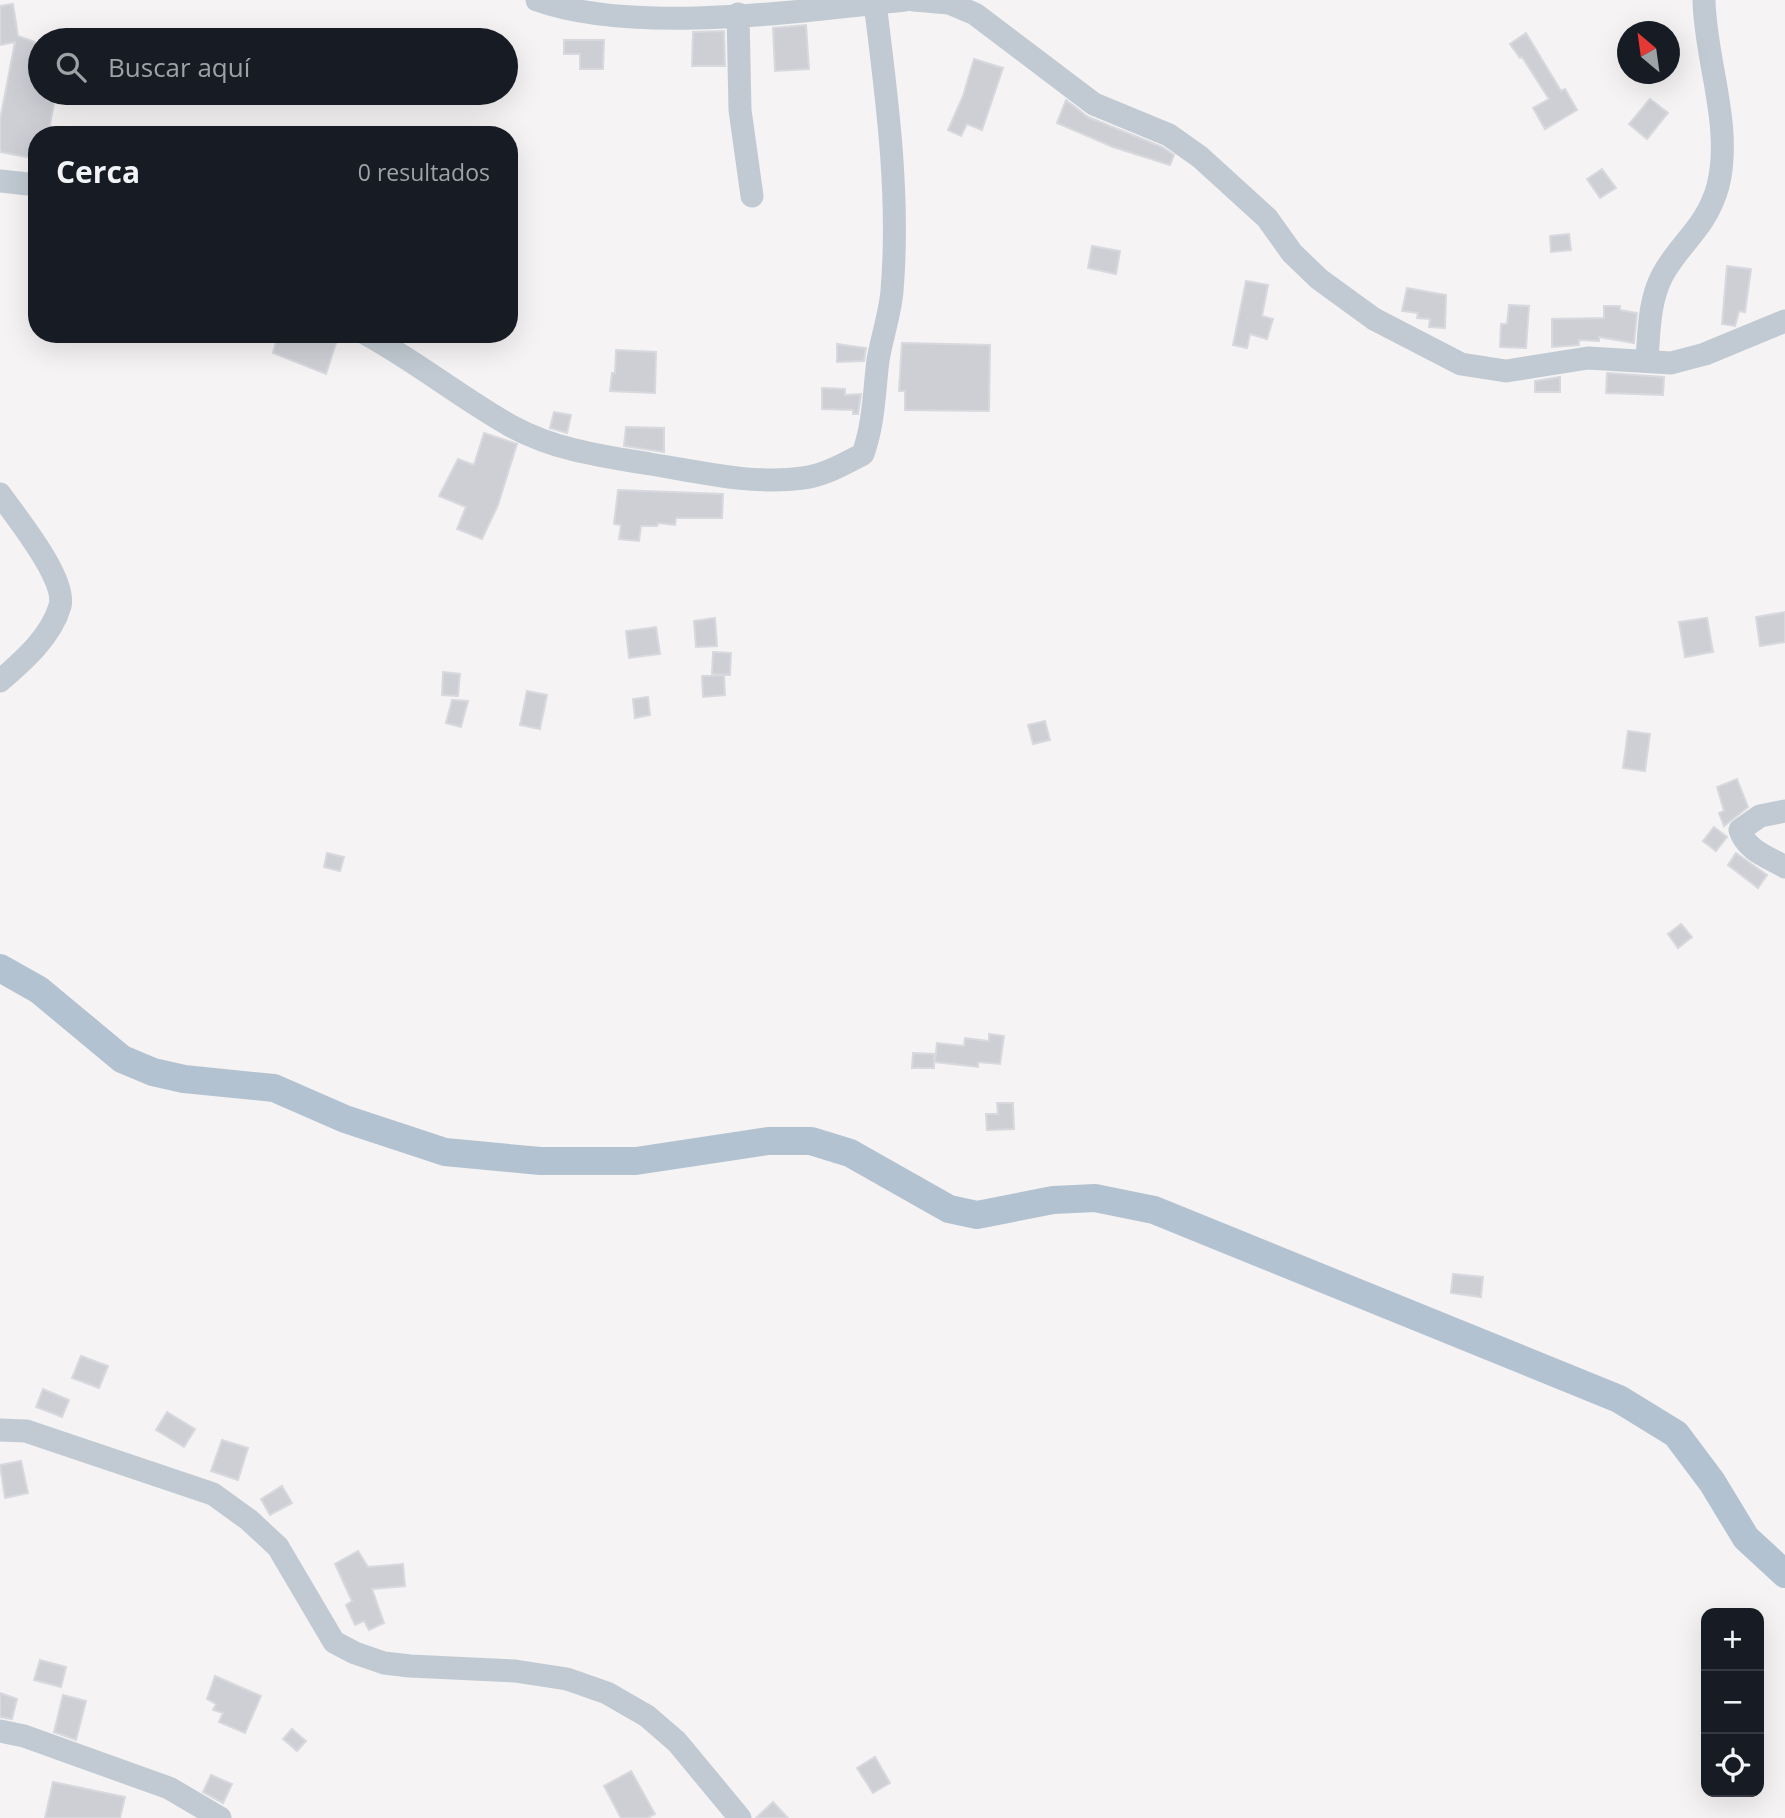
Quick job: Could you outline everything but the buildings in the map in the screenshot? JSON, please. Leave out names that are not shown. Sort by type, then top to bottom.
[{"type":"main road","points":[[0,968],[39,990],[122,1059],[153,1072],[184,1079],[274,1088],[345,1119],[444,1152],[540,1161],[636,1161],[768,1141],[811,1141],[850,1153],[949,1209],[977,1215],[1053,1200],[1095,1198],[1154,1210],[1619,1399],[1676,1434],[1712,1482],[1746,1538],[1785,1574]]},
{"type":"street","points":[[537,0],[589,13],[631,17],[738,14],[905,0]]},
{"type":"street","points":[[914,0],[948,4],[975,14],[1094,104],[1169,135],[1199,157],[1267,218],[1292,253],[1320,279],[1374,319],[1461,365],[1506,371],[1588,358],[1671,363],[1705,354],[1785,321]]},
{"type":"street","points":[[1647,360],[1653,299],[1662,275],[1702,226],[1718,185],[1721,150],[1704,0]]},
{"type":"street","points":[[382,343],[512,426],[551,444],[604,458],[708,475],[771,480],[805,478],[833,470],[863,454],[872,428],[878,360],[892,293],[894,212],[891,129],[875,3]]},
{"type":"street","points":[[738,14],[740,110],[752,196]]},
{"type":"street","points":[[0,181],[28,184]]},
{"type":"street","points":[[0,494],[55,578],[61,604],[46,635],[0,681]]},
{"type":"street","points":[[1785,811],[1760,816],[1740,830],[1742,838],[1756,851],[1785,866]]},
{"type":"street","points":[[0,1430],[26,1431],[213,1494],[249,1520],[278,1547],[334,1642],[355,1653],[384,1663],[515,1671],[567,1679],[607,1693],[647,1716],[677,1742],[740,1818]]},
{"type":"street","points":[[0,1731],[24,1736],[169,1788],[220,1818]]}]
